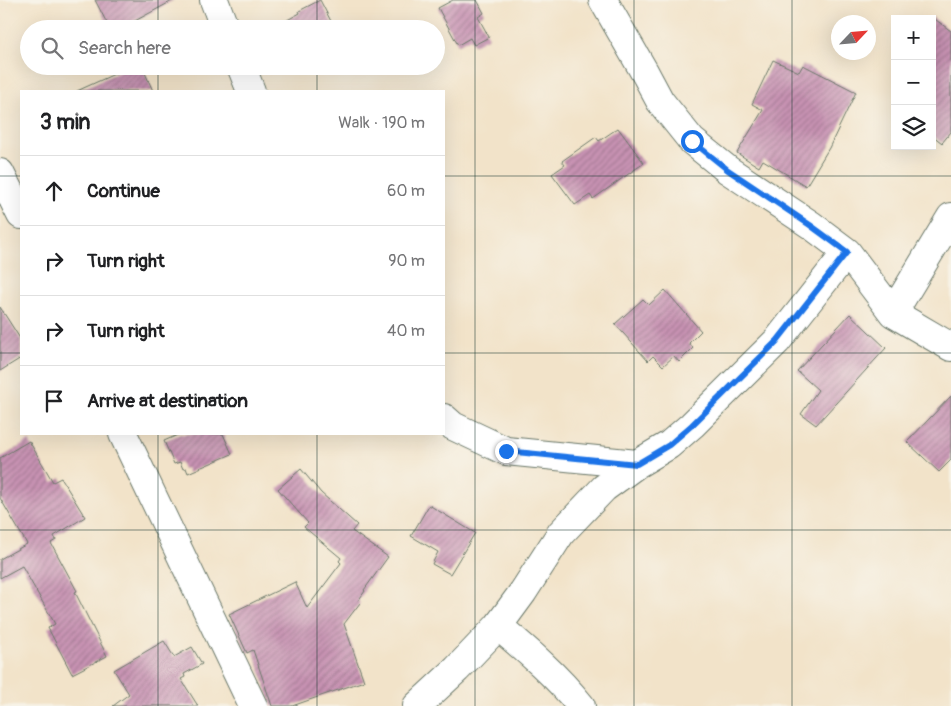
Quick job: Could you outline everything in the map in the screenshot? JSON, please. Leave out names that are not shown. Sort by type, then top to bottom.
[{"type":"street","points":[[214,0],[222,20]]},
{"type":"street","points":[[603,0],[660,101],[692,141],[728,170],[796,214],[847,252],[892,313],[951,347]]},
{"type":"street","points":[[245,75],[252,90]]},
{"type":"street","points":[[0,173],[20,213]]},
{"type":"street","points":[[892,313],[951,217]]},
{"type":"street","points":[[417,706],[458,669],[498,626],[523,592],[561,533],[604,488],[637,464],[669,445],[686,430],[777,341],[847,252]]},
{"type":"street","points":[[445,419],[453,426],[506,451],[637,464]]},
{"type":"street","points":[[123,435],[253,706]]},
{"type":"street","points":[[498,626],[537,660],[566,688],[581,706]]},
{"type":"building","points":[[95,0],[174,0],[137,20],[105,20]]},
{"type":"building","points":[[320,0],[330,20],[287,20],[300,13],[299,11]]},
{"type":"building","points":[[453,0],[477,0],[484,13],[478,17],[489,37],[474,45],[470,38],[458,45],[438,8]]},
{"type":"building","points":[[936,20],[951,31],[951,132],[942,143],[936,138]]},
{"type":"building","points":[[773,60],[799,72],[803,65],[856,92],[829,148],[806,186],[763,160],[759,167],[737,153],[763,110],[752,104]]},
{"type":"building","points":[[112,75],[146,75],[153,90],[79,90]]},
{"type":"building","points":[[618,128],[644,163],[593,199],[590,195],[575,205],[552,174],[565,165],[562,161],[596,137],[599,141]]},
{"type":"building","points":[[665,290],[701,331],[689,343],[693,348],[679,362],[674,356],[663,366],[653,356],[648,361],[615,324],[643,299],[649,305]]},
{"type":"building","points":[[0,307],[20,338],[20,359],[0,371]]},
{"type":"building","points":[[850,314],[886,348],[816,425],[801,414],[818,390],[797,371]]},
{"type":"building","points":[[951,396],[951,460],[939,472],[907,442]]},
{"type":"building","points":[[178,435],[223,435],[232,454],[188,473],[186,468],[183,469],[180,462],[174,464],[164,441]]},
{"type":"building","points":[[29,441],[53,482],[61,478],[85,517],[54,536],[56,540],[51,543],[77,591],[75,592],[107,656],[72,674],[48,628],[55,624],[22,566],[0,578],[0,559],[27,544],[0,498],[0,458]]},
{"type":"building","points":[[301,469],[321,493],[357,525],[352,531],[388,557],[364,590],[358,601],[360,603],[344,624],[364,681],[292,706],[272,706],[253,650],[247,653],[229,614],[295,582],[307,608],[341,563],[339,561],[341,558],[304,527],[308,523],[278,489]]},
{"type":"building","points":[[429,505],[475,533],[450,574],[432,564],[438,552],[411,536]]},
{"type":"building","points":[[164,641],[174,657],[192,647],[202,664],[184,674],[185,677],[181,679],[198,706],[113,706],[129,694],[114,670]]},
{"type":"route","points":[[506,451],[637,464],[669,445],[692,425],[777,341],[847,252],[728,170],[692,141]]}]
